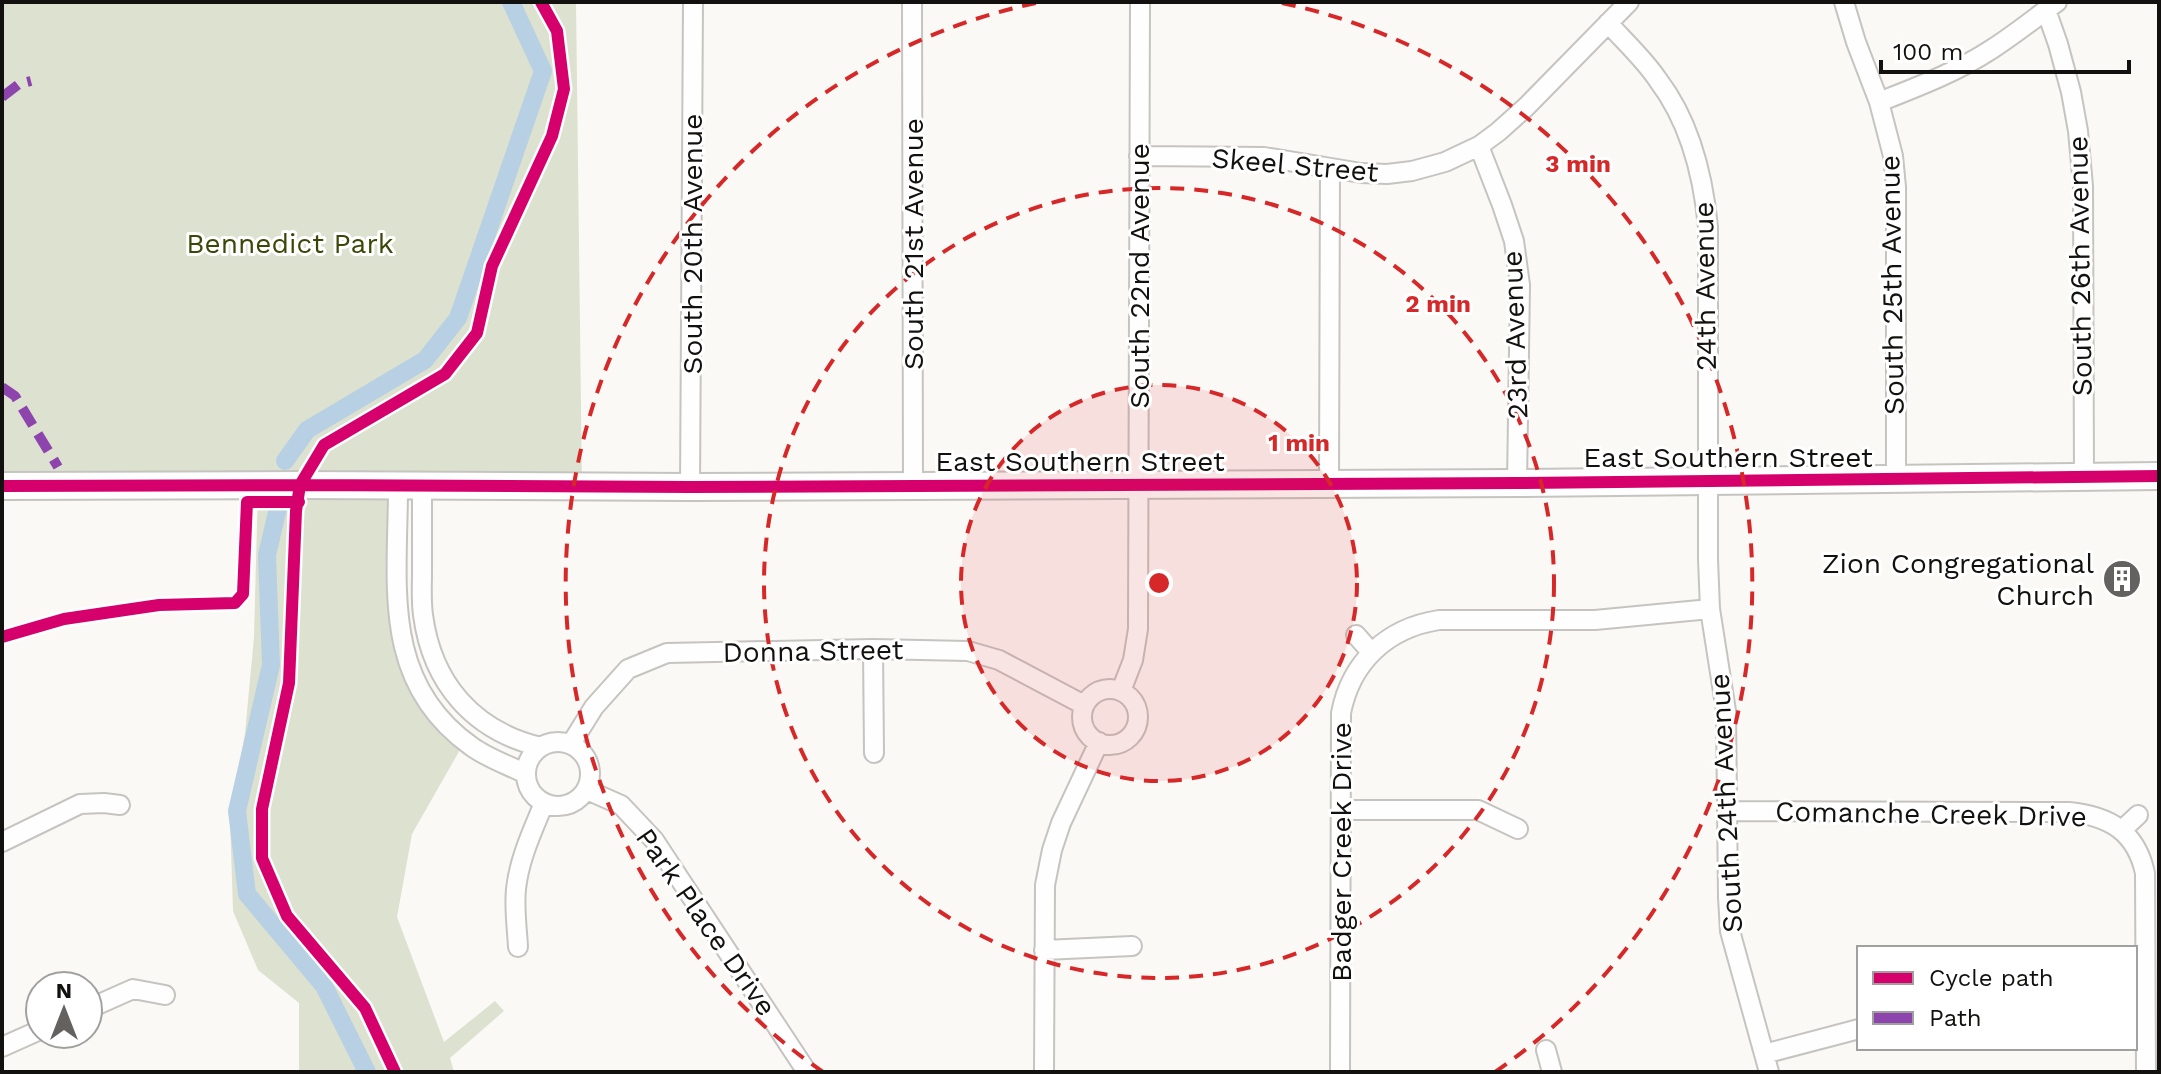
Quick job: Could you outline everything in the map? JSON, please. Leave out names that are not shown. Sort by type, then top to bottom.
[{"type":"street","name":"South 20th Avenue","points":[[690,487],[693,2]]},
{"type":"street","name":"South 21st Avenue","points":[[912,2],[913,486]]},
{"type":"street","name":"South 22nd Avenue","points":[[1121,691],[1133,660],[1138,629],[1140,2]]},
{"type":"street","name":"Skeel Street","points":[[1139,156],[1264,157],[1330,169],[1387,174],[1445,162],[1479,146],[1526,107],[1629,2]]},
{"type":"street","name":"South 25th Avenue","points":[[1844,2],[1879,102],[1893,156],[1896,187],[1896,480]]},
{"type":"street","points":[[1879,102],[1972,61],[2052,6]]},
{"type":"street","name":"South 26th Avenue","points":[[2052,6],[2080,144],[2084,478]]},
{"type":"street","name":"24th Avenue","points":[[1608,23],[1649,68],[1672,100],[1690,140],[1703,187],[1708,227],[1707,481]]},
{"type":"street","name":"23rd Avenue","points":[[1479,146],[1514,241],[1520,285],[1517,483]]},
{"type":"street","points":[[1329,483],[1330,169]]},
{"type":"street","name":"East Southern Street","points":[[2,486],[913,486],[2159,476]]},
{"type":"street","name":"South 24th Avenue","points":[[1707,481],[1710,609],[1726,711],[1730,931],[1766,1063]]},
{"type":"street","points":[[410,486],[422,612],[442,678],[468,710],[484,723],[525,743],[541,747]]},
{"type":"street","points":[[410,486],[398,612],[405,655],[413,677],[444,724],[473,748],[526,774]]},
{"type":"street","name":"Badger Creek Drive","points":[[1340,1072],[1341,713],[1351,681],[1371,652],[1401,631],[1439,620],[1595,620],[1710,609]]},
{"type":"street","points":[[1356,635],[1371,652]]},
{"type":"street","points":[[873,649],[874,753]]},
{"type":"street","name":"Donna Street","points":[[571,744],[594,707],[628,669],[667,653],[873,649],[968,651],[999,660],[1084,705]]},
{"type":"street","points":[[1108,688],[1121,691],[1137,709],[1136,728],[1122,742],[1099,742],[1089,736],[1084,728],[1084,705],[1099,691],[1108,688]]},
{"type":"street","points":[[1044,1072],[1045,885],[1061,823],[1099,742]]},
{"type":"street","points":[[550,743],[571,744],[581,750],[591,769],[587,790],[571,804],[560,807],[544,803],[533,794],[528,784],[528,764],[541,747],[550,743]]},
{"type":"street","name":"Park Place Drive","points":[[587,790],[621,805],[654,840],[807,1072]]},
{"type":"street","points":[[518,947],[516,885],[544,803]]},
{"type":"street","points":[[2,842],[80,804],[120,805]]},
{"type":"street","points":[[1341,810],[1478,810],[1518,829]]},
{"type":"street","name":"Comanche Creek Drive","points":[[1727,811],[2069,812],[2095,816],[2123,829],[2138,851],[2145,873],[2146,1072]]},
{"type":"street","points":[[2123,829],[2138,815]]},
{"type":"street","points":[[1044,950],[1132,946]]},
{"type":"street","points":[[104,1002],[133,989],[165,995]]},
{"type":"street","points":[[1766,1063],[1857,1030]]},
{"type":"street","points":[[2,1047],[24,1037]]},
{"type":"street","points":[[1546,1050],[1552,1072]]},
{"type":"green space","name":"Bennedict Park","points":[[2,2],[576,2],[582,487],[398,486],[405,655],[465,741],[412,834],[397,917],[444,1042],[495,1001],[504,1011],[450,1058],[454,1072],[299,1072],[299,1003],[258,970],[233,911],[230,818],[245,733],[254,637],[258,486],[2,486]]},
{"type":"waterway","points":[[285,461],[307,430],[425,360],[458,318],[543,71],[511,2]]},
{"type":"waterway","points":[[278,508],[267,555],[271,665],[237,811],[247,894],[324,986],[367,1072]]},
{"type":"marked path","points":[[2,97],[19,84],[31,81]]},
{"type":"marked path","points":[[2,387],[15,396],[58,467]]},
{"type":"cycle path","points":[[395,1072],[365,1008],[287,916],[262,858],[262,809],[289,683],[296,511],[300,485],[324,445],[445,374],[477,333],[492,266],[552,136],[564,89],[557,31],[541,2]]},
{"type":"cycle path","points":[[2,486],[690,487],[2159,476]]},
{"type":"cycle path","points":[[2,637],[64,619],[159,605],[235,603],[243,594],[247,502],[299,502]]},
{"type":"place","name":"Zion Congregational Church","points":[[2122,579]]}]
